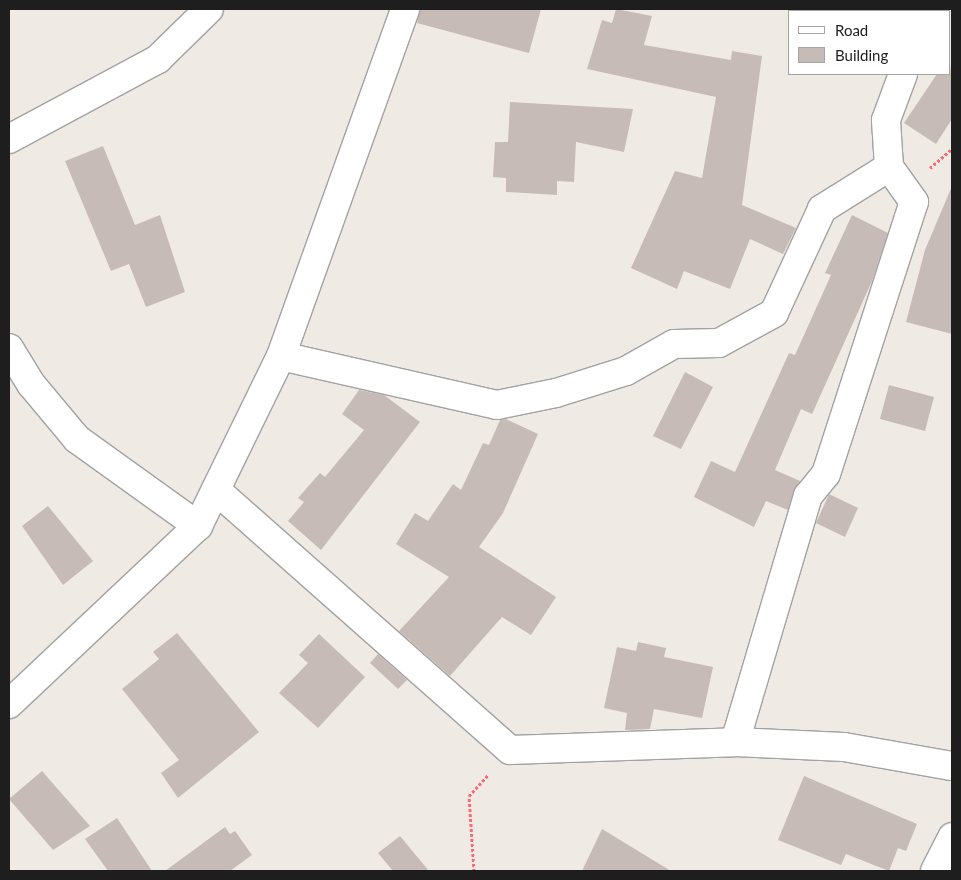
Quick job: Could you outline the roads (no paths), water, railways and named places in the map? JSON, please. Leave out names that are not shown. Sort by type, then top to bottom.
[{"type":"street","points":[[9,139],[158,60],[210,9]]},
{"type":"street","points":[[9,704],[198,526],[281,356],[405,9]]},
{"type":"street","points":[[735,742],[808,496],[826,474],[914,202],[889,167],[886,120],[903,75]]},
{"type":"street","points":[[281,356],[497,405],[556,392],[626,371],[674,344],[719,343],[774,313],[822,209],[889,167]]},
{"type":"street","points":[[9,348],[31,384],[77,439],[198,526]]},
{"type":"street","points":[[216,490],[510,750],[735,742],[844,747],[952,766]]},
{"type":"street","points":[[935,871],[952,837]]}]
